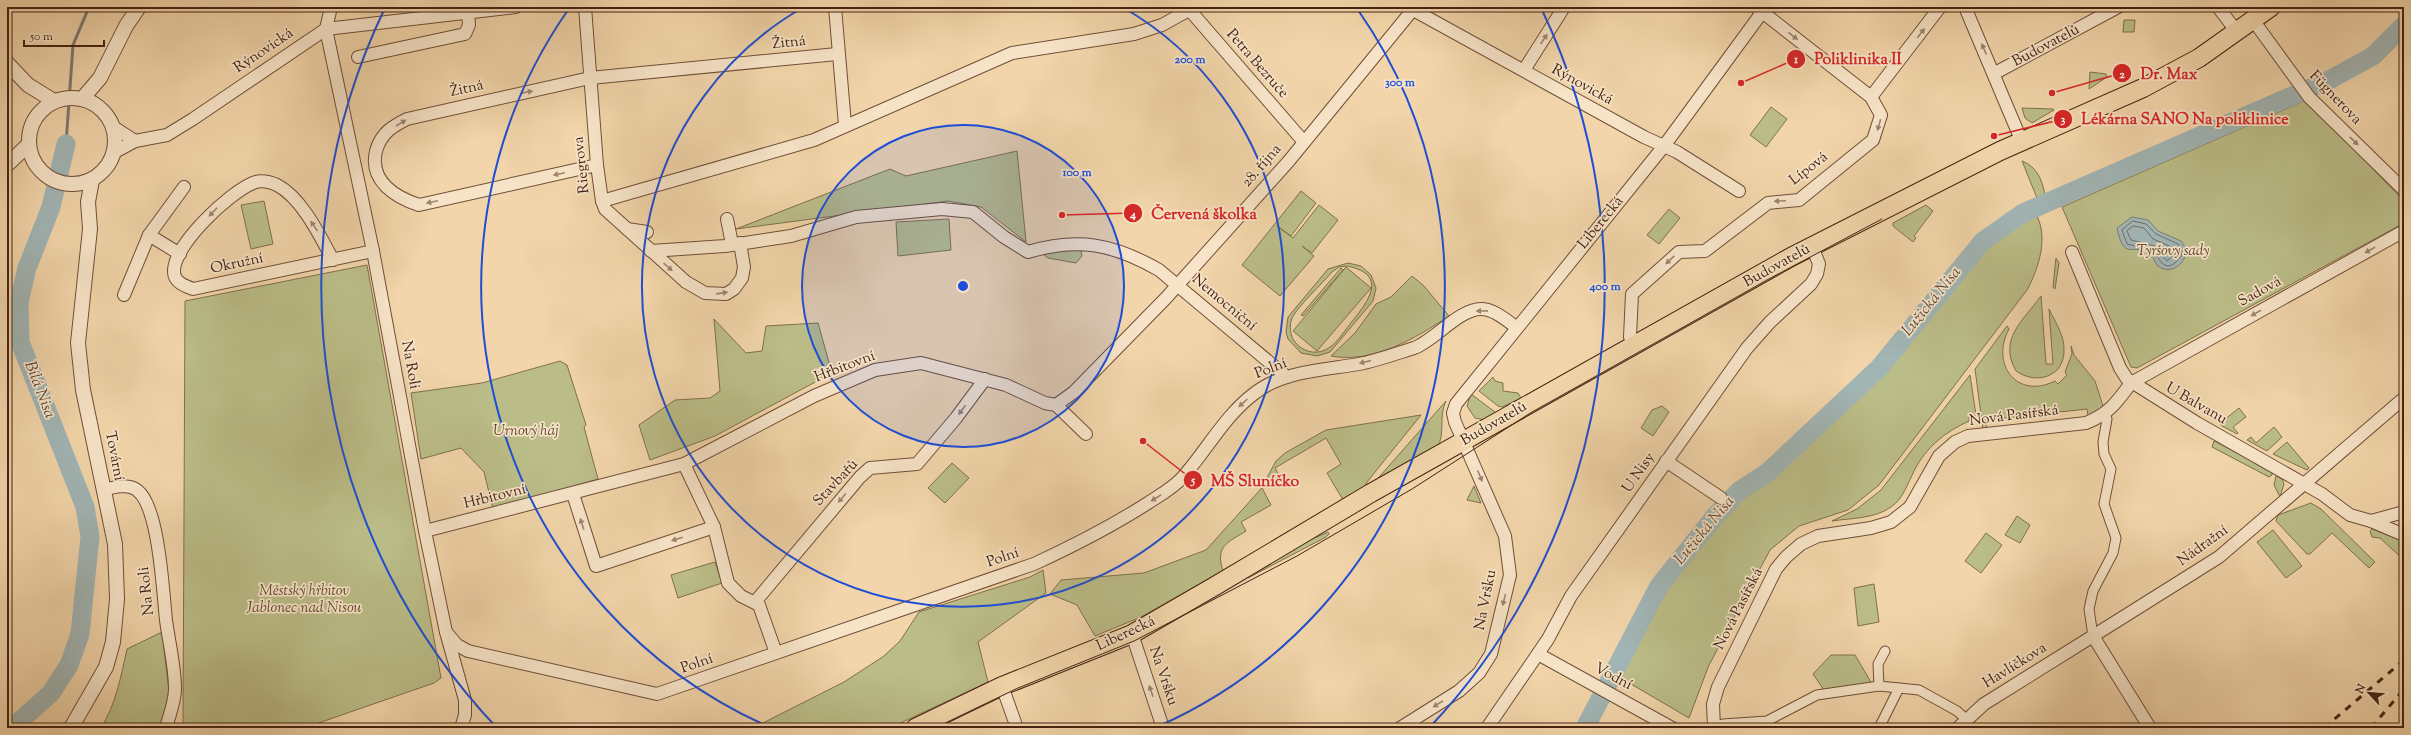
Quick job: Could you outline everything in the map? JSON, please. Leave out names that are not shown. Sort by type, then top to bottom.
[{"type":"main road","name":"Budovatelů","points":[[1327,520],[1464,440],[1812,246],[1945,178],[2143,88],[2199,58],[2271,7]]},
{"type":"main road","name":"Liberecká","points":[[915,728],[1002,686],[1132,634],[1327,520]]},
{"type":"street","points":[[82,99],[100,78],[126,26],[138,7]]},
{"type":"street","name":"Na Roli","points":[[332,7],[326,29],[373,251],[425,531],[446,632],[465,700],[465,715],[461,728]]},
{"type":"street","name":"Rýnovická","points":[[113,153],[136,141],[162,136],[193,119],[326,29],[516,7]]},
{"type":"street","name":"Riegrova","points":[[585,7],[597,165],[602,201],[610,215],[686,282],[705,293],[717,295],[726,294],[734,289],[742,278],[744,267],[727,219]]},
{"type":"street","points":[[835,7],[837,54],[845,125]]},
{"type":"street","points":[[1524,70],[1564,7]]},
{"type":"street","points":[[1871,97],[1940,7]]},
{"type":"street","points":[[1965,7],[1995,73],[2022,142]]},
{"type":"street","name":"Budovatelů","points":[[1995,73],[2118,7]]},
{"type":"street","points":[[2218,7],[2237,32]]},
{"type":"street","name":"Rýnovická","points":[[1412,8],[1644,137],[1664,146],[1739,191]]},
{"type":"street","name":"28. října","points":[[1056,405],[1074,392],[1177,285],[1288,162],[1412,8]]},
{"type":"street","points":[[602,201],[814,140],[845,125],[1012,53],[1134,34],[1162,26],[1188,9]]},
{"type":"street","name":"Petra Bezruče","points":[[1188,9],[1304,142]]},
{"type":"street","name":"Lípová","points":[[1633,346],[1630,337],[1632,294],[1679,252],[1705,251],[1768,202],[1799,200],[1873,140],[1881,115],[1871,97],[1762,9]]},
{"type":"street","name":"Liberecká","points":[[1464,440],[1455,422],[1453,414],[1456,404],[1516,327],[1664,146],[1762,9]]},
{"type":"street","points":[[358,57],[465,34],[469,25],[468,13]]},
{"type":"street","name":"Fügnerova","points":[[2253,20],[2309,97],[2404,190]]},
{"type":"street","name":"Žitná","points":[[597,165],[419,205],[400,199],[386,187],[376,173],[374,159],[378,144],[388,131],[407,119],[590,78],[837,54]]},
{"type":"street","points":[[7,64],[28,85],[57,100],[82,99],[97,106],[108,118],[114,134],[113,153],[103,171],[92,180],[72,184],[50,179],[42,172],[31,158],[29,144],[30,132],[40,112],[57,100]]},
{"type":"street","points":[[97,106],[100,78]]},
{"type":"street","points":[[28,85],[40,112]]},
{"type":"street","points":[[112,126],[136,141]]},
{"type":"street","points":[[8,163],[29,144]]},
{"type":"street","points":[[8,163],[31,158]]},
{"type":"street","name":"Tovární","points":[[71,728],[101,678],[113,642],[117,599],[117,563],[83,390],[78,343],[90,229],[88,202],[92,180]]},
{"type":"street","name":"Okružní","points":[[333,260],[315,226],[287,192],[276,185],[265,182],[254,183],[223,202],[192,234],[175,263],[174,274],[181,285],[193,289],[333,260],[373,251]]},
{"type":"street","points":[[72,184],[88,202]]},
{"type":"street","points":[[124,295],[149,235],[184,187]]},
{"type":"street","name":"Nemocniční","points":[[651,251],[791,236],[856,217],[942,209],[973,212],[1004,237],[1028,252],[1048,246],[1076,244],[1119,250],[1137,257],[1159,270],[1287,377]]},
{"type":"street","points":[[627,229],[647,232]]},
{"type":"street","name":"Sadová","points":[[2131,383],[2404,231]]},
{"type":"street","points":[[149,235],[180,254]]},
{"type":"street","name":"U Nisy","points":[[1487,728],[1538,654],[1571,596],[1747,348],[1770,322],[1811,284],[1817,274],[1819,264],[1812,246]]},
{"type":"street","points":[[1119,250],[1123,256],[1138,264],[1153,270],[1159,270]]},
{"type":"street","name":"U Balvanu","points":[[2072,252],[2120,368],[2124,376],[2131,383],[2197,423],[2322,494],[2350,516],[2402,532]]},
{"type":"street","name":"Polní","points":[[446,632],[457,645],[468,651],[657,694],[963,589],[1034,564],[1055,554],[1117,522],[1182,479],[1239,407],[1255,392],[1287,377],[1367,362],[1415,347],[1458,319],[1481,309],[1492,312],[1516,327]]},
{"type":"street","name":"Hřbitovní","points":[[425,531],[573,494],[684,464],[814,396],[875,370],[921,363],[1006,385],[1045,403],[1056,405],[1086,434]]},
{"type":"street","name":"Stavbařů","points":[[755,602],[860,477],[870,468],[917,464],[956,418],[985,379]]},
{"type":"street","name":"Nová Pasířská","points":[[1714,727],[1713,704],[1718,687],[1776,570],[1801,544],[1818,536],[1871,528],[1891,522],[1910,507],[1939,456],[1955,442],[1968,436],[2086,424],[2104,415],[2131,383]]},
{"type":"street","name":"Nádražní","points":[[2093,636],[2219,557],[2404,398]]},
{"type":"street","points":[[2104,415],[2107,419],[2103,442],[2104,454],[2111,473],[2104,504],[2116,538],[2113,553],[2093,591],[2089,608],[2093,636],[2150,728]]},
{"type":"street","name":"Na Vršku","points":[[1400,728],[1459,691],[1479,673],[1491,654],[1510,575],[1505,536],[1464,440]]},
{"type":"street","points":[[1666,461],[1721,498]]},
{"type":"street","points":[[684,464],[714,527],[728,583],[741,596],[755,602],[762,612],[776,653]]},
{"type":"street","name":"Na Roli","points":[[103,490],[118,486],[132,487],[146,499],[163,581],[175,691],[166,728]]},
{"type":"street","points":[[573,494],[596,566],[714,527]]},
{"type":"street","name":"U Balvanu","points":[[2370,521],[2402,512]]},
{"type":"street","name":"Na Vršku","points":[[1132,634],[1163,728]]},
{"type":"street","name":"Havlíčkova","points":[[1962,724],[1984,704],[2093,636]]},
{"type":"street","points":[[1879,686],[1878,664],[1885,651]]},
{"type":"street","name":"Vodní","points":[[1538,654],[1672,728]]},
{"type":"street","points":[[1002,686],[1018,728]]},
{"type":"street","points":[[1714,727],[1723,724],[1766,721],[1817,695],[1879,686],[1919,690],[1958,711],[1962,724]]},
{"type":"street","points":[[1879,728],[1899,688]]},
{"type":"street","points":[[465,715],[470,728]]},
{"type":"green space","points":[[2124,20],[2135,20],[2134,32],[2123,32]]},
{"type":"green space","points":[[2090,72],[2106,74],[2107,77],[2089,89]]},
{"type":"green space","name":"Tyršovy sady","points":[[2306,100],[2404,201],[2404,223],[2137,368],[2131,367],[2062,207]]},
{"type":"green space","points":[[1771,107],[1787,119],[1766,147],[1750,135]]},
{"type":"green space","points":[[2022,108],[2054,110],[2032,123],[2025,118]]},
{"type":"green space","points":[[1017,151],[1026,242],[981,207],[948,201],[736,229],[890,169],[906,176]]},
{"type":"green space","points":[[2022,161],[2032,167],[2038,174],[2045,195],[2037,198]]},
{"type":"green space","points":[[1301,191],[1316,203],[1291,236],[1277,226],[1293,238],[1319,205],[1338,220],[1312,253],[1302,246],[1314,256],[1280,296],[1242,265]]},
{"type":"green space","points":[[264,201],[273,244],[251,249],[241,205]]},
{"type":"green space","points":[[1926,205],[1933,211],[1914,236],[1916,238],[1913,242],[1893,226],[1893,223]]},
{"type":"green space","points":[[1669,209],[1680,218],[1659,244],[1647,235]]},
{"type":"green space","points":[[2034,211],[2039,220],[2042,240],[2039,261],[2027,290],[1879,485],[1848,510],[1799,526],[1770,550],[1709,665],[1689,718],[1619,677],[1673,576],[1738,500],[1790,460],[1885,370],[1977,255],[2008,228]]},
{"type":"green space","points":[[949,219],[951,250],[898,256],[896,222]]},
{"type":"green space","points":[[1077,249],[1081,251],[1082,256],[1076,263],[1048,258],[1044,255],[1045,253]]},
{"type":"green space","points":[[2056,258],[2059,263],[2055,289],[2053,287]]},
{"type":"green space","points":[[1348,263],[1361,266],[1371,275],[1376,288],[1373,301],[1330,352],[1317,356],[1301,353],[1288,339],[1286,332],[1288,317],[1328,269]],"holes":[[[1347,266],[1360,270],[1368,276],[1372,283],[1371,291],[1368,299],[1339,339],[1329,348],[1317,352],[1308,351],[1301,348],[1293,340],[1291,334],[1291,321],[1295,313],[1332,272],[1339,267]]]},
{"type":"green space","name":"Městský hřbitov Jablonec nad Nisou","points":[[367,265],[441,678],[434,683],[304,728],[183,728],[185,301]]},
{"type":"green space","points":[[1346,267],[1371,288],[1317,351],[1293,331]]},
{"type":"green space","points":[[1341,268],[1343,270],[1303,316],[1301,315]]},
{"type":"green space","points":[[1412,276],[1423,285],[1449,316],[1423,333],[1378,353],[1363,356],[1331,356],[1355,333],[1376,304],[1391,297]]},
{"type":"green space","points":[[2041,296],[2046,364],[2053,364],[2049,309],[2063,340],[2064,351],[2063,360],[2059,367],[2048,376],[2040,378],[2024,375],[2016,371],[2011,360],[2010,349],[2011,340],[2020,322]]},
{"type":"green space","points":[[714,319],[746,353],[762,351],[766,326],[818,323],[832,373],[715,436],[650,460],[639,425],[675,400],[710,398],[720,391]]},
{"type":"green space","points":[[2007,326],[2009,329],[2004,342],[2003,355],[2005,366],[2011,375],[2019,382],[2029,386],[2041,386],[2055,381],[2058,384],[2067,375],[2065,372],[2072,354],[2071,346],[2074,355],[2095,381],[2104,409],[2088,417],[2087,409],[1986,420],[1987,429],[1983,430],[1975,369]]},
{"type":"green space","name":"Urnový háj","points":[[560,361],[567,365],[586,425],[584,427],[598,479],[493,509],[484,472],[461,448],[421,459],[411,393],[482,383]]},
{"type":"green space","points":[[1970,375],[1976,415],[1969,417],[1969,421],[1944,435],[1930,448],[1919,462],[1899,500],[1891,507],[1877,514],[1832,521],[1857,509],[1881,490]]},
{"type":"green space","points":[[1493,377],[1495,381],[1503,383],[1503,391],[1518,393],[1521,398],[1502,407],[1498,406],[1479,391]]},
{"type":"green space","points":[[1471,394],[1497,415],[1485,420],[1475,418],[1467,406]]},
{"type":"green space","points":[[1446,401],[1442,413],[1441,437],[1437,448],[1373,484]]},
{"type":"green space","points":[[1662,406],[1669,412],[1653,436],[1641,428],[1652,410]]},
{"type":"green space","points":[[2239,408],[2246,417],[2233,427],[2238,433],[2237,434],[2222,426],[2220,423]]},
{"type":"green space","points":[[1421,415],[1364,487],[1343,500],[1327,473],[1341,464],[1326,438],[1275,468],[1280,477],[1262,488],[1271,505],[1241,522],[1246,531],[1228,542],[1222,551],[1221,563],[1223,571],[1141,617],[1095,636],[1077,605],[1050,594],[1061,580],[1144,573],[1206,550],[1261,489],[1276,461],[1285,453],[1326,430]]},
{"type":"green space","points":[[2274,427],[2282,437],[2267,451],[2247,440],[2251,437],[2256,443]]},
{"type":"green space","points":[[2214,441],[2272,471],[2272,475],[2269,477],[2212,447]]},
{"type":"green space","points":[[2287,442],[2309,468],[2307,470],[2273,454]]},
{"type":"green space","points":[[952,463],[969,478],[945,503],[928,488]]},
{"type":"green space","points":[[2276,476],[2282,479],[2284,484],[2280,497],[2274,485]]},
{"type":"green space","points":[[1474,486],[1481,503],[1467,500]]},
{"type":"green space","points":[[2311,503],[2321,509],[2375,562],[2369,568],[2332,533],[2310,554],[2307,554],[2276,521],[2278,515]]},
{"type":"green space","points":[[2017,516],[2030,525],[2020,543],[2005,535]]},
{"type":"green space","points":[[2372,529],[2403,541],[2404,560],[2380,538],[2372,537],[2370,531]]},
{"type":"green space","points":[[2273,530],[2302,566],[2286,578],[2257,542]]},
{"type":"green space","points":[[1328,532],[1329,534],[1326,537],[1248,578],[1248,574],[1289,549]]},
{"type":"green space","points":[[1986,533],[2002,545],[1981,573],[1965,561]]},
{"type":"green space","points":[[715,562],[722,583],[678,598],[671,575]]},
{"type":"green space","points":[[1043,570],[1046,593],[978,642],[988,682],[890,728],[753,728],[844,682],[884,656],[900,641],[919,612],[1030,577]]},
{"type":"green space","points":[[1874,584],[1879,622],[1858,626],[1854,588]]},
{"type":"green space","points":[[162,632],[169,691],[162,728],[101,728],[114,700],[127,649]]},
{"type":"green space","points":[[1831,655],[1855,655],[1872,684],[1824,690],[1813,674]]},
{"type":"water","points":[[2132,217],[2148,220],[2158,231],[2181,241],[2186,249],[2186,254],[2181,263],[2173,269],[2163,269],[2157,265],[2150,253],[2144,250],[2130,250],[2126,248],[2120,239],[2117,228]]},
{"type":"waterway","name":"Bílá Nisa","points":[[66,144],[73,45],[89,7]]},
{"type":"waterway","name":"Lužická Nisa","points":[[1585,728],[1659,586],[1716,515],[1739,491],[1768,472],[1879,368],[1983,241],[2023,213],[2331,79],[2373,56],[2404,25]]},
{"type":"waterway","name":"Bílá Nisa","points":[[12,728],[51,693],[69,665],[80,634],[90,537],[85,507],[20,342],[19,302],[27,268],[51,207],[66,144]]},
{"type":"tram line","points":[[935,728],[1018,688],[1134,641],[1297,556],[1412,489],[1532,412],[1767,280],[1882,219]]},
{"type":"railway","points":[[2324,728],[2404,660]]},
{"type":"railway","points":[[2371,728],[2404,689]]},
{"type":"place","name":"Poliklinika II","points":[[1741,83]]},
{"type":"place","name":"Dr. Max","points":[[2052,93]]},
{"type":"place","name":"Lékárna SANO Na poliklinice","points":[[1994,136]]},
{"type":"place","name":"Červená školka","points":[[1062,215]]},
{"type":"place","name":"MŠ Sluníčko","points":[[1143,441]]}]
